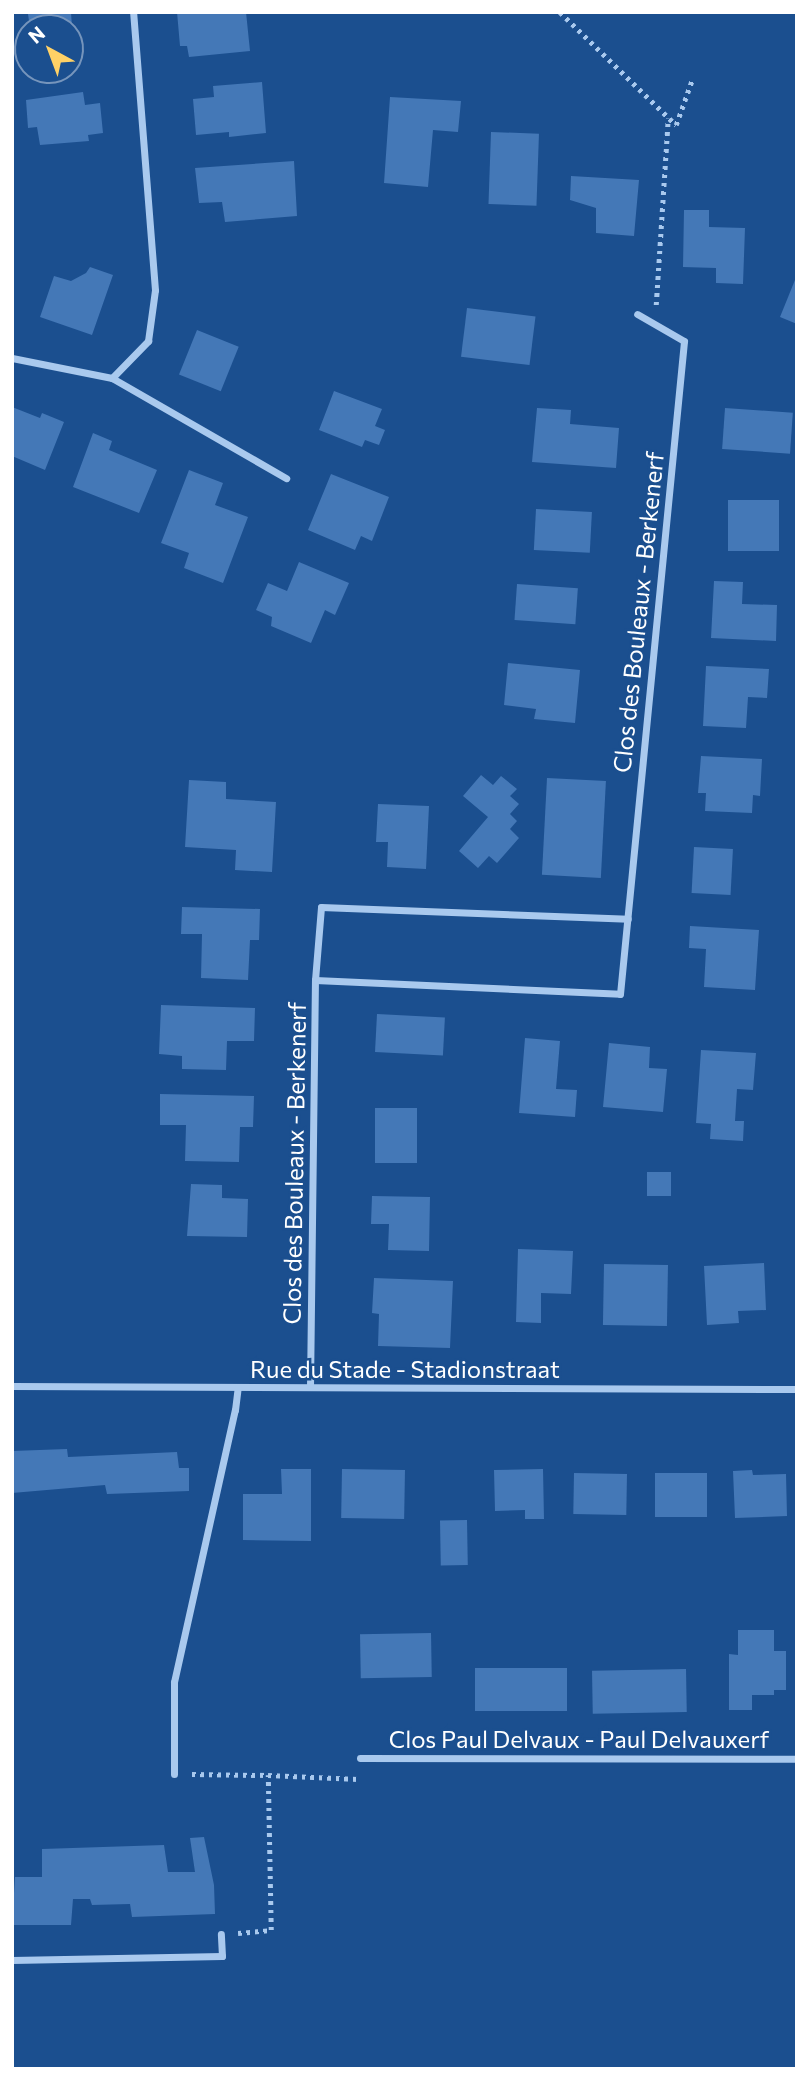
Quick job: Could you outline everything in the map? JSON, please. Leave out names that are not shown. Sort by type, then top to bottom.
[{"type":"street","points":[[112,378],[149,341],[155,290],[133,12]]},
{"type":"street","name":"Clos des Bouleaux - Berkenerf","points":[[316,981],[620,994],[684,341],[637,314]]},
{"type":"street","points":[[12,358],[112,378],[286,478]]},
{"type":"street","name":"Clos des Bouleaux - Berkenerf","points":[[310,1387],[316,981],[321,907],[628,919]]},
{"type":"street","name":"Rue du Stade - Stadionstraat","points":[[12,1386],[797,1389]]},
{"type":"street","points":[[174,1774],[174,1682],[235,1410],[237,1387]]},
{"type":"street","name":"Clos Paul Delvaux - Paul Delvauxerf","points":[[360,1758],[797,1759]]},
{"type":"street","points":[[12,1960],[222,1956],[221,1934]]},
{"type":"path","points":[[560,12],[676,125],[692,80]]},
{"type":"path","points":[[655,324],[668,117]]},
{"type":"path","points":[[174,1774],[362,1779]]},
{"type":"path","points":[[221,1934],[271,1930],[268,1775]]},
{"type":"building","points":[[71,12],[71,14],[28,14]]},
{"type":"building","points":[[177,12],[246,12],[250,51],[189,57],[187,46],[180,46]]},
{"type":"building","points":[[262,82],[266,133],[229,137],[229,132],[196,135],[193,99],[214,97],[213,86]]},
{"type":"building","points":[[83,92],[85,105],[100,103],[103,133],[88,135],[89,141],[40,145],[37,127],[28,128],[26,100]]},
{"type":"building","points":[[390,97],[461,101],[458,132],[433,130],[428,187],[384,183]]},
{"type":"building","points":[[491,132],[539,134],[536,206],[488,204]]},
{"type":"building","points":[[294,161],[297,216],[225,222],[222,202],[199,203],[195,168]]},
{"type":"building","points":[[571,176],[639,180],[634,236],[596,233],[596,208],[570,200]]},
{"type":"building","points":[[684,210],[709,210],[709,227],[745,228],[743,284],[716,283],[716,268],[683,267]]},
{"type":"building","points":[[90,267],[113,275],[92,335],[40,317],[54,276],[71,281],[86,273]]},
{"type":"building","points":[[797,275],[797,324],[780,317]]},
{"type":"building","points":[[467,308],[535,316],[530,365],[461,357]]},
{"type":"building","points":[[197,330],[239,347],[221,391],[179,375]]},
{"type":"building","points":[[334,391],[382,409],[375,426],[385,430],[379,445],[365,440],[362,447],[319,430]]},
{"type":"building","points":[[12,407],[40,418],[42,413],[64,422],[45,470],[12,456]]},
{"type":"building","points":[[537,408],[571,410],[570,424],[619,428],[616,468],[532,462]]},
{"type":"building","points":[[725,408],[793,413],[790,454],[722,449]]},
{"type":"building","points":[[93,433],[112,441],[109,450],[157,470],[139,513],[73,487]]},
{"type":"building","points":[[189,470],[223,483],[215,505],[248,517],[223,583],[184,568],[189,553],[161,543]]},
{"type":"building","points":[[331,474],[389,497],[372,541],[361,536],[355,550],[308,530]]},
{"type":"building","points":[[728,500],[779,500],[779,551],[728,551]]},
{"type":"building","points":[[536,509],[592,512],[590,553],[534,550]]},
{"type":"building","points":[[299,562],[349,583],[335,615],[325,610],[311,643],[271,626],[272,617],[256,610],[268,583],[287,591]]},
{"type":"building","points":[[714,581],[743,582],[742,604],[777,605],[776,641],[711,638]]},
{"type":"building","points":[[517,584],[578,588],[575,624],[514,620]]},
{"type":"building","points":[[508,663],[580,670],[575,723],[534,719],[536,709],[504,705]]},
{"type":"building","points":[[706,666],[769,669],[767,698],[748,697],[746,728],[703,726]]},
{"type":"building","points":[[701,756],[762,759],[760,796],[753,795],[752,813],[705,811],[706,793],[698,793]]},
{"type":"building","points":[[481,775],[493,785],[501,776],[517,789],[510,796],[519,804],[510,814],[517,821],[510,829],[519,838],[497,863],[489,856],[478,868],[459,851],[488,817],[463,796]]},
{"type":"building","points":[[547,778],[606,781],[601,878],[542,875]]},
{"type":"building","points":[[189,780],[226,782],[226,799],[276,802],[272,872],[235,870],[236,850],[185,847]]},
{"type":"building","points":[[378,804],[429,806],[426,869],[387,867],[388,842],[376,842]]},
{"type":"building","points":[[694,847],[733,849],[731,895],[692,893]]},
{"type":"building","points":[[182,907],[260,909],[259,940],[250,940],[248,980],[201,978],[202,934],[181,934]]},
{"type":"building","points":[[690,926],[759,930],[755,990],[704,987],[706,949],[689,948]]},
{"type":"building","points":[[161,1005],[255,1008],[254,1041],[227,1041],[226,1070],[182,1069],[182,1056],[159,1054]]},
{"type":"building","points":[[377,1014],[445,1018],[443,1056],[375,1052]]},
{"type":"building","points":[[525,1038],[560,1041],[556,1089],[577,1090],[575,1117],[519,1113]]},
{"type":"building","points":[[609,1043],[650,1047],[649,1068],[667,1069],[663,1112],[603,1107]]},
{"type":"building","points":[[701,1050],[756,1053],[753,1090],[737,1089],[735,1121],[744,1121],[743,1141],[710,1139],[711,1124],[696,1123]]},
{"type":"building","points":[[160,1094],[254,1096],[253,1127],[240,1127],[239,1162],[185,1161],[186,1125],[160,1125]]},
{"type":"building","points":[[375,1108],[417,1108],[417,1163],[375,1163]]},
{"type":"building","points":[[647,1172],[671,1172],[671,1196],[647,1196]]},
{"type":"building","points":[[191,1184],[222,1185],[222,1198],[248,1199],[247,1237],[187,1236]]},
{"type":"building","points":[[372,1196],[430,1197],[429,1251],[388,1250],[389,1224],[371,1224]]},
{"type":"building","points":[[518,1249],[573,1251],[571,1294],[541,1293],[541,1323],[516,1322]]},
{"type":"building","points":[[764,1263],[766,1310],[738,1311],[739,1323],[707,1325],[704,1266]]},
{"type":"building","points":[[604,1264],[668,1265],[667,1326],[603,1325]]},
{"type":"building","points":[[374,1278],[453,1281],[450,1348],[378,1346],[379,1314],[372,1313]]},
{"type":"building","points":[[67,1449],[68,1457],[177,1452],[179,1468],[189,1468],[189,1491],[107,1494],[105,1485],[12,1493],[12,1451]]},
{"type":"building","points":[[281,1469],[311,1469],[311,1541],[243,1540],[243,1494],[282,1494]]},
{"type":"building","points":[[342,1469],[405,1470],[404,1519],[341,1518]]},
{"type":"building","points":[[543,1469],[544,1519],[525,1519],[525,1510],[495,1511],[494,1470]]},
{"type":"building","points":[[752,1470],[753,1475],[786,1474],[787,1516],[735,1518],[733,1471]]},
{"type":"building","points":[[574,1473],[627,1474],[626,1515],[573,1514]]},
{"type":"building","points":[[655,1473],[707,1473],[707,1517],[655,1517]]},
{"type":"building","points":[[440,1520],[467,1520],[468,1565],[441,1565]]},
{"type":"building","points":[[738,1630],[774,1630],[774,1651],[786,1651],[786,1690],[774,1690],[774,1695],[752,1695],[752,1710],[729,1710],[729,1654],[738,1655]]},
{"type":"building","points":[[431,1633],[432,1677],[361,1678],[360,1634]]},
{"type":"building","points":[[475,1668],[567,1668],[567,1711],[475,1711]]},
{"type":"building","points":[[686,1669],[687,1712],[593,1714],[592,1671]]},
{"type":"building","points":[[204,1837],[214,1885],[215,1914],[132,1917],[130,1904],[92,1905],[90,1899],[73,1899],[71,1925],[12,1925],[15,1877],[42,1877],[42,1849],[164,1845],[168,1872],[195,1872],[190,1838]]}]
